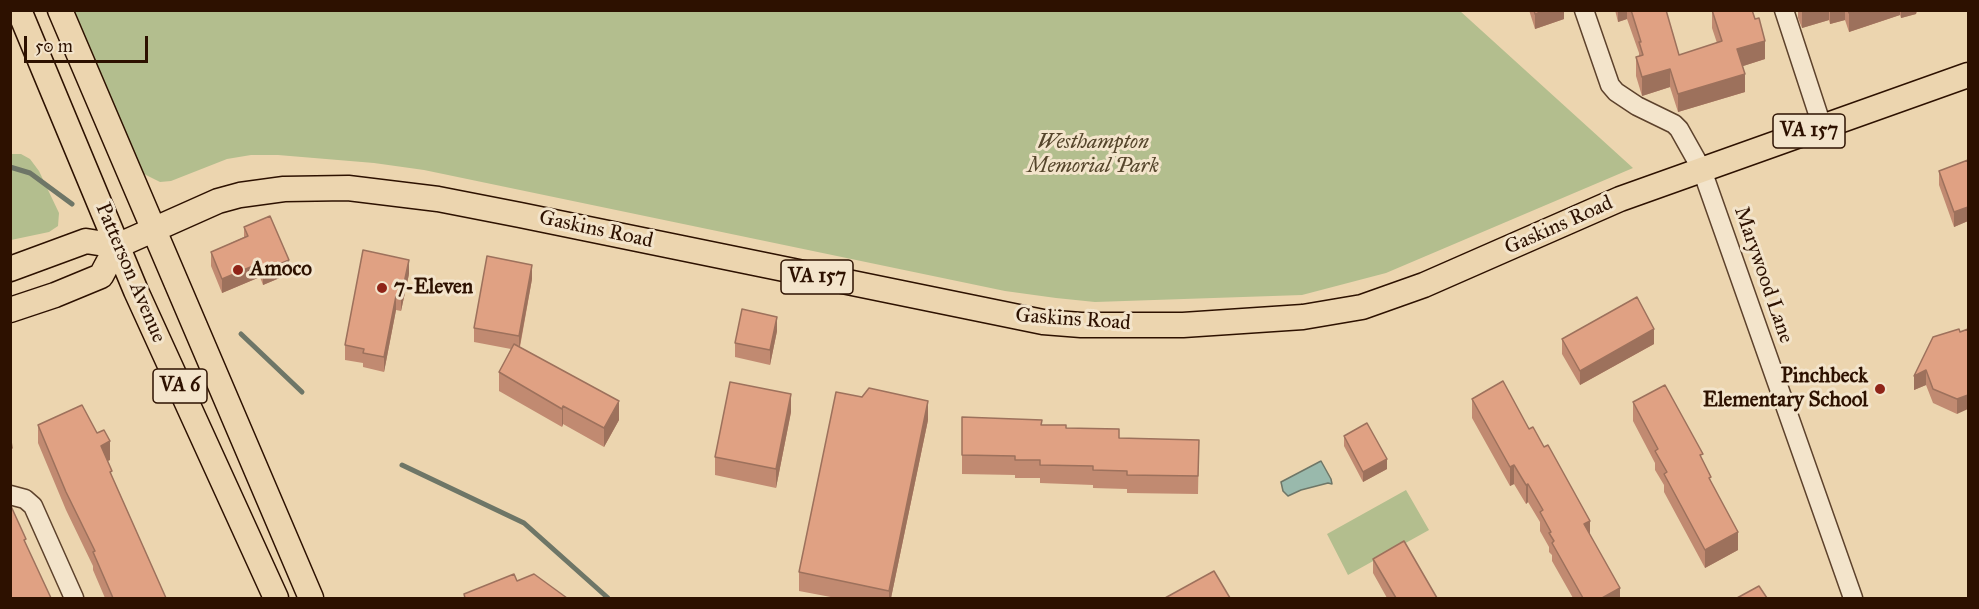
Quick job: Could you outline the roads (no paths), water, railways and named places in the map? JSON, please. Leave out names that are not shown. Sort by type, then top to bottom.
[{"type":"main road","name":"Patterson Avenue","points":[[19,10],[117,246],[276,598]]},
{"type":"main road","name":"Patterson Avenue","points":[[60,10],[311,598]]},
{"type":"main road","name":"Gaskins Road","points":[[153,230],[218,201],[251,193],[318,188],[376,190],[520,214],[1043,322],[1081,325],[1183,325],[1303,317],[1362,307],[1424,285],[1589,211],[1968,75]]},
{"type":"main road","name":"VA 157","points":[[117,246],[153,230]]},
{"type":"main road","points":[[10,269],[86,241],[117,246],[102,276],[55,296],[10,310]]},
{"type":"street","name":"Marywood Lane","points":[[1584,10],[1610,85],[1616,92],[1637,106],[1674,124],[1702,170],[1853,598]]},
{"type":"street","points":[[1784,10],[1822,126]]},
{"type":"street","points":[[10,495],[25,498],[33,506],[74,598]]},
{"type":"waterway","points":[[10,167],[30,173],[72,204]]},
{"type":"waterway","points":[[241,334],[302,392]]},
{"type":"waterway","points":[[402,465],[524,523],[608,598]]},
{"type":"place","name":"Amoco","points":[[238,270]]},
{"type":"place","name":"7-Eleven","points":[[382,288]]},
{"type":"place","name":"Pinchbeck Elementary School","points":[[1880,389]]},
{"type":"park label","name":"Westhampton Memorial Park","points":[[1093,155]]}]
